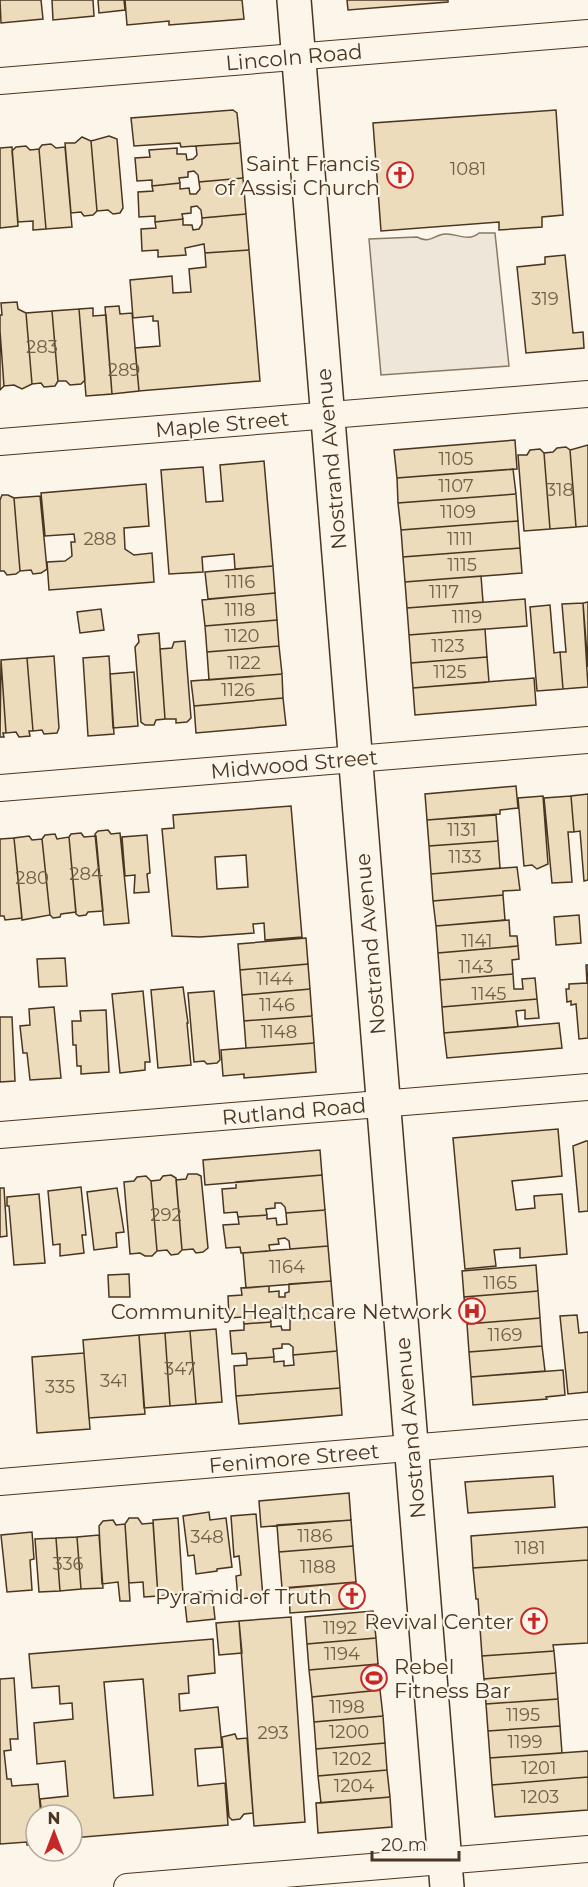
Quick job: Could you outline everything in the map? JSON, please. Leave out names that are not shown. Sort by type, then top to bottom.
[{"type":"main road","name":"Nostrand Avenue","points":[[294,0],[446,1874]]},
{"type":"street","name":"Lincoln Road","points":[[0,81],[588,33]]},
{"type":"street","name":"Maple Street","points":[[0,442],[588,394]]},
{"type":"street","name":"Midwood Street","points":[[0,788],[588,740]]},
{"type":"street","name":"Rutland Road","points":[[0,1135],[588,1087]]},
{"type":"street","name":"Fenimore Street","points":[[0,1482],[588,1433]]},
{"type":"street","points":[[127,1887],[446,1874],[588,1849]]},
{"type":"shaded area","points":[[479,233],[495,233],[509,366],[381,375],[369,239],[417,237],[427,240],[445,234],[469,237]]},
{"type":"building","points":[[0,0],[41,0],[43,19],[1,23]]},
{"type":"building","points":[[52,0],[93,0],[94,16],[53,20]]},
{"type":"building","points":[[98,0],[124,0],[125,10],[99,13]]},
{"type":"building","points":[[125,0],[242,0],[244,19],[169,25],[169,21],[127,25]]},
{"type":"building","points":[[347,0],[448,0],[448,2],[348,10]]},
{"type":"building","points":[[233,110],[237,113],[240,143],[181,147],[180,143],[134,146],[131,118]]},
{"type":"building","points":[[556,110],[563,215],[542,217],[542,227],[499,230],[499,222],[381,231],[373,123]]},
{"type":"building","points":[[109,136],[117,139],[123,208],[120,213],[113,214],[108,210],[97,211],[91,141]]},
{"type":"building","points":[[82,137],[91,141],[97,211],[93,215],[84,216],[81,212],[71,213],[65,143],[75,143]]},
{"type":"building","points":[[240,143],[243,178],[199,182],[198,175],[194,171],[188,172],[188,177],[179,178],[180,183],[152,186],[152,180],[137,181],[135,158],[150,157],[149,150],[177,148],[177,154],[186,154],[187,160],[197,155],[196,146]]},
{"type":"building","points":[[51,144],[56,148],[65,147],[72,227],[46,229],[39,149],[42,145]]},
{"type":"building","points":[[26,146],[30,150],[39,149],[46,229],[33,230],[33,221],[18,222],[12,151],[16,147]]},
{"type":"building","points":[[12,147],[18,226],[0,228],[0,148]]},
{"type":"building","points":[[243,178],[246,214],[202,218],[201,210],[197,206],[191,207],[191,213],[182,214],[183,219],[155,222],[155,216],[139,217],[138,192],[153,191],[152,186],[180,183],[180,189],[189,188],[190,194],[196,194],[200,189],[199,182]]},
{"type":"building","points":[[246,214],[249,250],[205,253],[204,244],[185,248],[186,255],[158,257],[158,250],[142,251],[141,229],[156,228],[155,222],[183,219],[183,225],[192,225],[193,230],[199,229],[202,218]]},
{"type":"building","points":[[249,250],[260,381],[139,391],[135,348],[160,346],[158,321],[153,321],[153,316],[133,318],[130,280],[172,276],[173,293],[191,292],[189,269],[206,267],[205,253]]},
{"type":"building","points":[[565,255],[573,333],[583,332],[584,348],[526,353],[517,267],[545,264],[545,257]]},
{"type":"building","points":[[17,302],[18,309],[26,313],[32,384],[22,389],[14,385],[4,386],[0,331],[1,303]]},
{"type":"building","points":[[119,306],[120,314],[132,313],[139,391],[112,394],[105,307]]},
{"type":"building","points":[[93,308],[93,316],[106,315],[112,394],[86,396],[79,309]]},
{"type":"building","points":[[79,309],[85,380],[81,384],[70,385],[66,381],[58,381],[52,311]]},
{"type":"building","points":[[52,311],[58,381],[55,386],[44,387],[41,383],[32,384],[26,313]]},
{"type":"building","points":[[0,331],[4,386],[0,390]]},
{"type":"building","points":[[515,440],[517,469],[397,478],[394,450]]},
{"type":"building","points":[[588,445],[588,526],[576,527],[570,450]]},
{"type":"building","points":[[566,447],[570,450],[576,527],[550,529],[544,453]]},
{"type":"building","points":[[540,449],[544,453],[550,529],[524,531],[518,455],[527,455],[530,450]]},
{"type":"building","points":[[264,461],[273,566],[235,569],[234,554],[202,557],[203,572],[169,574],[161,470],[203,467],[206,502],[223,501],[220,465]]},
{"type":"building","points":[[513,469],[516,494],[398,503],[397,478]]},
{"type":"building","points":[[146,484],[149,526],[124,528],[125,549],[134,555],[152,553],[154,582],[49,590],[47,562],[65,561],[72,556],[71,542],[75,542],[74,534],[45,536],[41,493]]},
{"type":"building","points":[[516,494],[518,521],[401,530],[398,503]]},
{"type":"building","points":[[2,495],[14,498],[20,571],[16,574],[7,575],[4,571],[0,571],[0,500]]},
{"type":"building","points":[[40,496],[47,569],[33,574],[31,570],[20,571],[14,498]]},
{"type":"building","points":[[518,521],[520,548],[403,557],[401,530]]},
{"type":"building","points":[[520,548],[522,573],[405,582],[403,557]]},
{"type":"building","points":[[273,566],[275,593],[208,599],[205,572]]},
{"type":"building","points":[[481,576],[483,602],[407,608],[405,582]]},
{"type":"building","points":[[275,593],[277,620],[205,626],[202,600]]},
{"type":"building","points":[[525,599],[527,626],[409,635],[407,608]]},
{"type":"building","points":[[588,602],[588,667],[583,603]]},
{"type":"building","points":[[583,603],[588,687],[563,689],[560,652],[566,652],[562,604]]},
{"type":"building","points":[[550,605],[554,653],[560,652],[563,689],[537,691],[530,607]]},
{"type":"building","points":[[101,609],[104,630],[80,633],[77,612]]},
{"type":"building","points":[[277,620],[279,646],[207,652],[205,626]]},
{"type":"building","points":[[485,629],[487,657],[411,663],[409,635]]},
{"type":"building","points":[[159,633],[165,719],[156,720],[154,725],[145,725],[141,722],[135,647],[139,642],[138,635]]},
{"type":"building","points":[[185,641],[191,718],[187,722],[176,723],[176,719],[165,719],[160,649],[172,648],[174,642]]},
{"type":"building","points":[[279,646],[282,674],[209,680],[207,652]]},
{"type":"building","points":[[54,656],[59,728],[57,733],[44,734],[42,730],[33,731],[27,658]]},
{"type":"building","points":[[109,656],[114,734],[88,736],[83,658]]},
{"type":"building","points":[[487,657],[489,682],[413,688],[411,663]]},
{"type":"building","points":[[27,658],[33,731],[29,731],[30,736],[19,737],[16,732],[6,733],[1,660]]},
{"type":"building","points":[[1,660],[6,733],[3,733],[4,737],[0,737]]},
{"type":"building","points":[[134,672],[138,726],[113,728],[110,674]]},
{"type":"building","points":[[282,674],[283,698],[194,706],[191,681]]},
{"type":"building","points":[[534,678],[536,705],[415,715],[413,688]]},
{"type":"building","points":[[283,698],[286,725],[196,733],[194,706]]},
{"type":"building","points":[[516,786],[518,808],[500,810],[500,814],[427,820],[425,794]]},
{"type":"building","points":[[588,794],[588,880],[584,881],[580,831],[574,832],[571,796]]},
{"type":"building","points":[[543,796],[548,864],[537,869],[532,865],[524,866],[518,798]]},
{"type":"building","points":[[571,796],[574,832],[568,832],[572,882],[552,883],[544,798]]},
{"type":"building","points":[[291,806],[302,937],[265,940],[264,923],[253,924],[254,933],[200,937],[172,936],[162,829],[174,828],[173,815]],"holes":[[[246,855],[248,887],[217,889],[215,857]]]},
{"type":"building","points":[[496,815],[498,841],[429,846],[427,820]]},
{"type":"building","points":[[108,830],[111,834],[120,833],[129,923],[104,925],[95,834],[98,831]]},
{"type":"building","points":[[81,833],[84,837],[96,836],[103,911],[88,912],[86,915],[79,916],[76,914],[69,837],[71,834]]},
{"type":"building","points":[[55,834],[57,839],[69,837],[76,912],[61,914],[60,917],[53,918],[50,915],[42,839],[45,835]]},
{"type":"building","points":[[147,835],[149,892],[134,893],[135,875],[125,876],[122,837]]},
{"type":"building","points":[[29,836],[32,840],[42,839],[50,915],[22,920],[14,838]]},
{"type":"building","points":[[14,838],[22,918],[5,920],[4,916],[0,916],[0,839]]},
{"type":"building","points":[[498,841],[500,868],[431,874],[429,846]]},
{"type":"building","points":[[517,867],[520,890],[503,891],[503,895],[433,901],[431,874]]},
{"type":"building","points":[[503,895],[505,920],[436,926],[433,901]]},
{"type":"building","points":[[579,915],[581,943],[556,945],[554,917]]},
{"type":"building","points":[[509,920],[510,936],[517,936],[518,946],[438,953],[436,926]]},
{"type":"building","points":[[306,938],[308,964],[240,970],[238,944]]},
{"type":"building","points":[[518,946],[519,959],[512,960],[513,974],[440,980],[438,953]]},
{"type":"building","points":[[65,958],[67,986],[39,987],[37,959]]},
{"type":"building","points":[[308,964],[310,989],[242,995],[240,970]]},
{"type":"building","points":[[586,965],[588,965],[588,1038],[579,1039],[576,1004],[571,1005],[571,1001],[567,1002],[566,989],[569,989],[569,984],[587,983]]},
{"type":"building","points":[[513,974],[514,989],[523,989],[522,979],[535,978],[537,999],[442,1007],[440,980]]},
{"type":"building","points":[[183,987],[191,1065],[158,1068],[151,990]]},
{"type":"building","points":[[310,989],[312,1016],[244,1021],[242,995]]},
{"type":"building","points":[[143,991],[150,1062],[145,1062],[145,1070],[120,1073],[112,994]]},
{"type":"building","points":[[214,991],[220,1060],[217,1063],[207,1064],[204,1061],[194,1062],[188,993]]},
{"type":"building","points":[[537,999],[539,1018],[525,1019],[525,1010],[516,1011],[518,1027],[444,1033],[442,1007]]},
{"type":"building","points":[[54,1007],[61,1078],[30,1080],[27,1053],[23,1053],[20,1026],[30,1025],[29,1009]]},
{"type":"building","points":[[106,1010],[109,1072],[81,1074],[81,1066],[77,1066],[76,1045],[73,1045],[72,1021],[81,1021],[80,1011]]},
{"type":"building","points":[[312,1016],[314,1043],[246,1048],[244,1021]]},
{"type":"building","points":[[0,1017],[12,1017],[15,1081],[0,1082]]},
{"type":"building","points":[[559,1023],[562,1048],[447,1058],[444,1033]]},
{"type":"building","points":[[314,1043],[316,1072],[244,1078],[244,1074],[223,1076],[221,1050]]},
{"type":"building","points":[[558,1129],[562,1176],[512,1181],[516,1210],[535,1208],[534,1196],[562,1194],[567,1254],[520,1258],[520,1248],[494,1250],[496,1266],[465,1269],[453,1138]]},
{"type":"building","points":[[588,1141],[588,1211],[579,1212],[573,1146]]},
{"type":"building","points":[[320,1150],[322,1175],[205,1185],[203,1160]]},
{"type":"building","points":[[188,1174],[201,1176],[208,1248],[203,1252],[196,1253],[193,1249],[182,1250],[176,1180],[186,1179]]},
{"type":"building","points":[[171,1175],[176,1178],[182,1250],[178,1254],[171,1255],[167,1250],[157,1251],[151,1181]]},
{"type":"building","points":[[322,1175],[325,1210],[286,1213],[281,1203],[275,1203],[275,1208],[266,1209],[267,1215],[238,1217],[237,1212],[224,1213],[222,1189],[236,1188],[236,1182]]},
{"type":"building","points":[[146,1176],[151,1181],[157,1251],[152,1256],[140,1253],[130,1254],[124,1182]]},
{"type":"building","points":[[81,1187],[86,1235],[82,1235],[84,1253],[60,1256],[60,1244],[53,1245],[48,1191]]},
{"type":"building","points":[[0,1188],[4,1188],[7,1236],[0,1237]]},
{"type":"building","points":[[117,1188],[124,1232],[116,1233],[117,1247],[94,1250],[87,1192]]},
{"type":"building","points":[[39,1194],[45,1263],[14,1265],[7,1197]]},
{"type":"building","points":[[325,1210],[328,1246],[290,1249],[289,1241],[285,1238],[278,1239],[279,1244],[269,1245],[270,1251],[241,1253],[240,1247],[226,1248],[223,1225],[239,1224],[238,1217],[267,1215],[267,1219],[276,1218],[277,1225],[287,1224],[286,1213]]},
{"type":"building","points":[[328,1246],[331,1281],[246,1288],[243,1253]]},
{"type":"building","points":[[536,1265],[538,1291],[464,1297],[462,1271]]},
{"type":"building","points":[[129,1274],[130,1297],[109,1297],[108,1275]]},
{"type":"building","points":[[331,1281],[334,1316],[290,1320],[286,1308],[279,1308],[280,1314],[270,1315],[271,1322],[244,1324],[243,1317],[229,1318],[228,1296],[242,1295],[241,1288],[269,1286],[269,1292],[279,1291],[279,1297],[285,1297],[285,1293],[289,1292],[289,1284]]},
{"type":"building","points":[[538,1291],[540,1318],[467,1324],[464,1297]]},
{"type":"building","points":[[577,1315],[579,1333],[588,1332],[588,1392],[568,1394],[560,1316]]},
{"type":"building","points":[[334,1316],[337,1351],[293,1355],[293,1347],[289,1344],[282,1344],[282,1348],[273,1349],[274,1357],[247,1359],[246,1353],[232,1354],[230,1331],[244,1330],[244,1324],[271,1322],[271,1327],[281,1326],[282,1330],[290,1330],[290,1320]]},
{"type":"building","points":[[540,1318],[542,1346],[469,1352],[467,1324]]},
{"type":"building","points":[[216,1329],[222,1402],[196,1404],[190,1331]]},
{"type":"building","points":[[190,1331],[196,1404],[170,1406],[165,1333]]},
{"type":"building","points":[[165,1333],[170,1406],[144,1408],[139,1335]]},
{"type":"building","points":[[139,1335],[145,1414],[89,1418],[83,1340]]},
{"type":"building","points":[[542,1346],[545,1371],[471,1377],[469,1352]]},
{"type":"building","points":[[337,1351],[340,1388],[236,1396],[234,1366],[247,1365],[247,1359],[274,1357],[274,1362],[284,1361],[284,1366],[294,1365],[293,1355]]},
{"type":"building","points":[[84,1353],[90,1429],[37,1433],[32,1357]]},
{"type":"building","points":[[563,1370],[565,1395],[546,1397],[547,1399],[473,1405],[471,1377]]},
{"type":"building","points":[[340,1388],[342,1415],[239,1424],[236,1396]]},
{"type":"building","points":[[553,1476],[555,1507],[468,1513],[465,1482]]},
{"type":"building","points":[[349,1493],[351,1520],[261,1527],[259,1501]]},
{"type":"building","points":[[209,1512],[210,1520],[226,1518],[232,1567],[196,1574],[194,1555],[188,1556],[183,1516]]},
{"type":"building","points":[[256,1514],[263,1597],[238,1599],[236,1576],[241,1575],[239,1556],[234,1557],[231,1516]]},
{"type":"building","points":[[129,1518],[138,1518],[142,1524],[153,1523],[158,1596],[144,1597],[143,1582],[129,1583],[125,1524]]},
{"type":"building","points":[[178,1518],[183,1594],[158,1596],[153,1520]]},
{"type":"building","points":[[113,1520],[116,1525],[125,1524],[130,1601],[120,1601],[118,1582],[102,1584],[99,1526],[103,1521]]},
{"type":"building","points":[[351,1520],[353,1546],[279,1552],[277,1525]]},
{"type":"building","points":[[588,1527],[588,1560],[473,1568],[471,1536]]},
{"type":"building","points":[[32,1532],[34,1559],[30,1560],[32,1590],[7,1592],[1,1535]]},
{"type":"building","points":[[99,1535],[103,1588],[81,1589],[77,1537]]},
{"type":"building","points":[[77,1537],[81,1589],[60,1591],[56,1538]]},
{"type":"building","points":[[56,1538],[60,1591],[39,1592],[35,1539]]},
{"type":"building","points":[[353,1546],[356,1582],[282,1588],[279,1552]]},
{"type":"building","name":"Revival Center","points":[[588,1560],[588,1643],[553,1645],[554,1651],[482,1656],[478,1599],[476,1599],[473,1568]]},
{"type":"building","points":[[356,1582],[358,1608],[290,1613],[289,1588]]},
{"type":"building","points":[[212,1591],[215,1619],[187,1622],[184,1594]]},
{"type":"building","points":[[373,1611],[376,1638],[307,1644],[305,1617]]},
{"type":"building","points":[[291,1617],[305,1822],[254,1826],[239,1621]]},
{"type":"building","points":[[239,1621],[242,1653],[219,1655],[216,1623]]},
{"type":"building","points":[[376,1638],[378,1664],[309,1670],[307,1644]]},
{"type":"building","points":[[213,1639],[215,1673],[188,1676],[189,1693],[179,1694],[180,1711],[218,1707],[222,1747],[195,1749],[198,1786],[225,1783],[228,1825],[84,1837],[84,1803],[40,1803],[40,1799],[68,1796],[65,1761],[37,1764],[34,1723],[73,1719],[72,1703],[60,1704],[59,1686],[32,1688],[29,1654]],"holes":[[[143,1679],[153,1795],[114,1798],[104,1682]]]},
{"type":"building","points":[[554,1651],[556,1673],[484,1679],[482,1656]]},
{"type":"building","points":[[378,1664],[380,1690],[312,1697],[309,1670]]},
{"type":"building","points":[[556,1673],[558,1699],[486,1704],[484,1679]]},
{"type":"building","points":[[14,1678],[18,1739],[10,1739],[11,1750],[4,1751],[7,1779],[11,1779],[12,1786],[38,1784],[40,1803],[24,1803],[24,1842],[0,1844],[0,1679]]},
{"type":"building","points":[[380,1690],[383,1716],[314,1722],[312,1697]]},
{"type":"building","points":[[558,1699],[560,1726],[488,1731],[486,1704]]},
{"type":"building","points":[[383,1716],[385,1743],[316,1749],[314,1722]]},
{"type":"building","points":[[560,1726],[562,1753],[490,1758],[488,1731]]},
{"type":"building","points":[[235,1734],[237,1739],[247,1738],[253,1813],[244,1814],[240,1819],[232,1820],[229,1817],[222,1737]]},
{"type":"building","points":[[385,1743],[387,1770],[318,1776],[316,1749]]},
{"type":"building","points":[[588,1751],[588,1777],[492,1785],[490,1758]]},
{"type":"building","points":[[387,1770],[390,1797],[321,1803],[318,1776]]},
{"type":"building","points":[[588,1777],[588,1810],[495,1817],[492,1785]]},
{"type":"building","points":[[390,1797],[392,1827],[318,1833],[316,1803]]},
{"type":"place","name":"Saint Francis of Assisi Church","points":[[400,175]]},
{"type":"place","name":"Community Healthcare Network","points":[[472,1311]]},
{"type":"place","name":"Pyramid of Truth","points":[[352,1596]]},
{"type":"place","name":"Revival Center","points":[[534,1621]]},
{"type":"place","name":"Rebel Fitness Bar","points":[[374,1678]]}]
